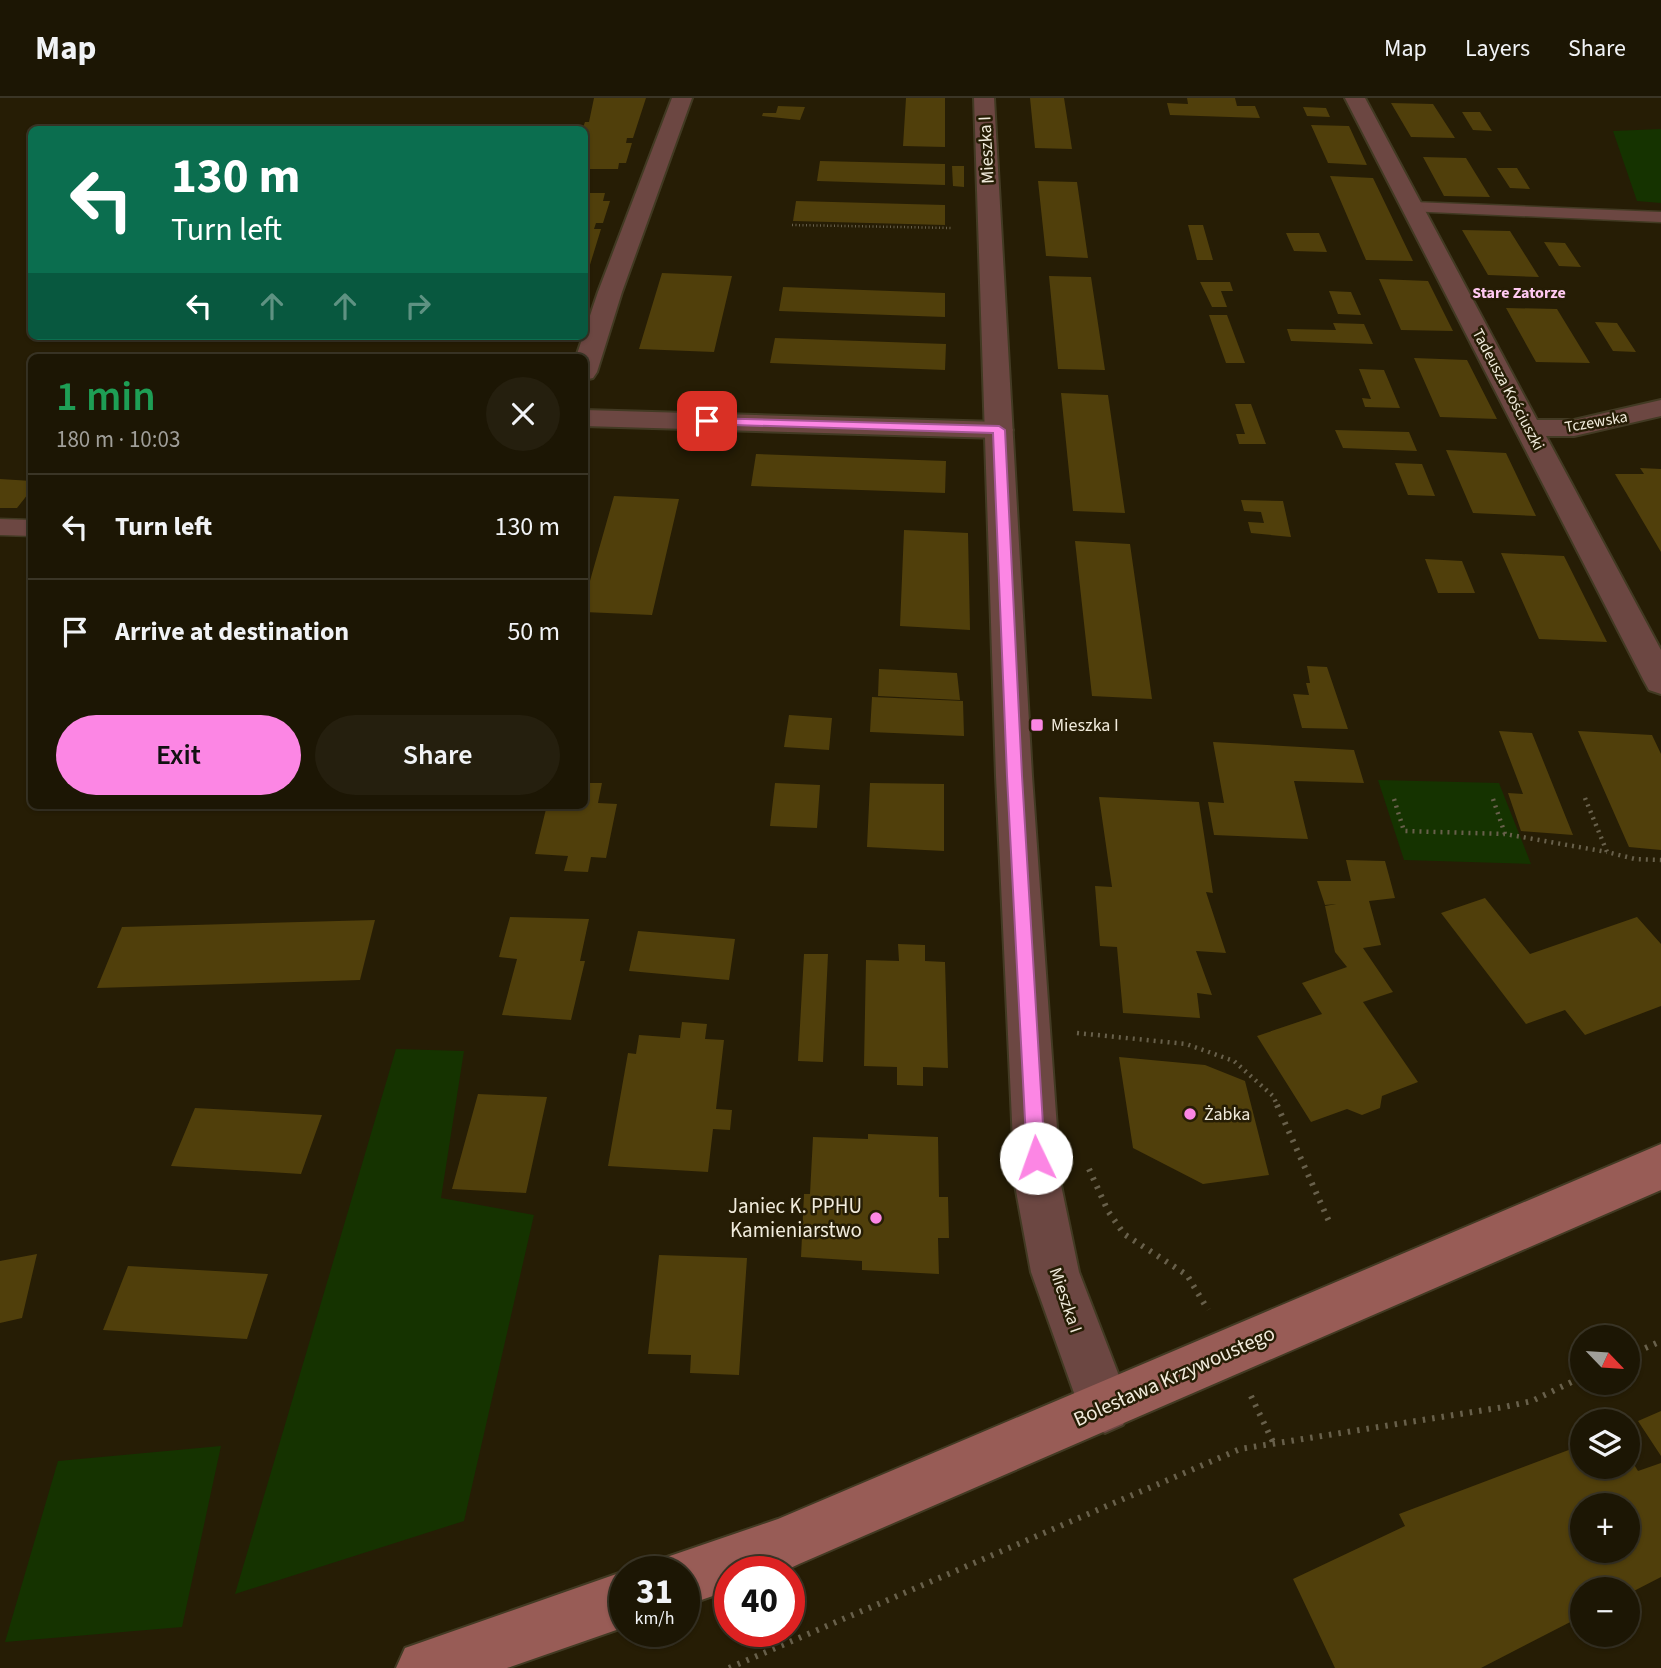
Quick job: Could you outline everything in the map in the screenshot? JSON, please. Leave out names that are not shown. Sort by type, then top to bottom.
[{"type":"main road","name":"Bolesława Krzywoustego","points":[[700,1572],[780,1545],[1661,1167]]},
{"type":"main road","points":[[425,1668],[609,1605]]},
{"type":"street","points":[[588,360],[610,292],[682,98]]},
{"type":"street","name":"Mieszka I","points":[[984,98],[1014,776],[1038,1185],[1055,1272],[1105,1407]]},
{"type":"street","name":"Tadeusza Kościuszki","points":[[1355,98],[1661,681]]},
{"type":"street","name":"Tczewska","points":[[1530,428],[1574,428],[1661,408]]},
{"type":"street","points":[[588,418],[999,430]]},
{"type":"lane","points":[[1413,207],[1661,217]]},
{"type":"lane","points":[[0,527],[28,528]]},
{"type":"path","points":[[792,225],[955,228]]},
{"type":"path","points":[[1394,799],[1404,831],[1505,834],[1635,859],[1661,860]]},
{"type":"path","points":[[1493,799],[1505,834]]},
{"type":"path","points":[[1585,799],[1607,852]]},
{"type":"path","points":[[1066,1032],[1186,1044],[1234,1060],[1273,1096],[1331,1226]]},
{"type":"path","points":[[1085,1157],[1108,1211],[1125,1234],[1187,1275],[1196,1286],[1274,1444]]},
{"type":"path","points":[[1640,1351],[1661,1341]]},
{"type":"path","points":[[729,1668],[1240,1450],[1513,1405],[1532,1401],[1570,1383]]},
{"type":"green space","points":[[1661,129],[1661,203],[1637,201],[1613,131]]},
{"type":"green space","points":[[1378,780],[1499,783],[1531,864],[1404,860]]},
{"type":"green space","points":[[396,1049],[464,1051],[441,1198],[534,1215],[464,1521],[235,1594]]},
{"type":"green space","points":[[221,1446],[182,1627],[5,1642],[58,1461]]},
{"type":"building","points":[[594,98],[646,98],[633,138],[627,138],[626,143],[632,143],[626,163],[619,163],[618,169],[588,169],[588,126],[584,126],[585,122],[589,122]]},
{"type":"building","points":[[906,98],[945,98],[945,147],[903,146]]},
{"type":"building","points":[[1030,98],[1064,98],[1072,149],[1035,148]]},
{"type":"building","points":[[1187,98],[1235,98],[1237,106],[1255,106],[1260,118],[1170,115],[1167,103],[1188,104]]},
{"type":"building","points":[[1391,103],[1433,104],[1455,138],[1411,137]]},
{"type":"building","points":[[778,106],[805,107],[800,120],[762,116],[763,113],[776,113]]},
{"type":"building","points":[[1303,107],[1326,108],[1330,117],[1307,116]]},
{"type":"building","points":[[1462,112],[1480,112],[1492,131],[1473,130]]},
{"type":"building","points":[[1311,125],[1349,126],[1367,165],[1328,163]]},
{"type":"building","points":[[1423,157],[1466,158],[1490,197],[1444,196]]},
{"type":"building","points":[[820,161],[945,164],[945,185],[817,181]]},
{"type":"building","points":[[952,166],[964,166],[964,187],[953,186]]},
{"type":"building","points":[[1497,168],[1517,168],[1530,189],[1510,188]]},
{"type":"building","points":[[1330,176],[1373,178],[1413,261],[1366,260]]},
{"type":"building","points":[[1038,181],[1077,182],[1088,258],[1046,256]]},
{"type":"building","points":[[588,193],[605,193],[603,201],[610,201],[603,223],[596,223],[594,229],[601,229],[588,271]]},
{"type":"building","points":[[796,201],[945,205],[945,225],[793,221]]},
{"type":"building","points":[[1188,225],[1203,225],[1213,260],[1197,260]]},
{"type":"building","points":[[1462,230],[1510,231],[1539,277],[1488,275]]},
{"type":"building","points":[[1286,233],[1319,233],[1327,252],[1294,251]]},
{"type":"building","points":[[1544,242],[1565,243],[1581,267],[1559,266]]},
{"type":"building","points":[[662,273],[732,276],[714,352],[639,349]]},
{"type":"building","points":[[1049,276],[1091,277],[1105,370],[1058,369]]},
{"type":"building","points":[[1379,279],[1428,281],[1453,331],[1401,330]]},
{"type":"building","points":[[1200,282],[1230,282],[1233,291],[1221,291],[1227,307],[1212,307]]},
{"type":"building","points":[[783,287],[945,293],[945,317],[779,311]]},
{"type":"building","points":[[1329,291],[1351,292],[1361,315],[1338,314]]},
{"type":"building","points":[[1506,308],[1557,309],[1590,363],[1536,362]]},
{"type":"building","points":[[1209,315],[1227,315],[1245,363],[1226,363]]},
{"type":"building","points":[[1595,322],[1617,323],[1636,352],[1613,351]]},
{"type":"building","points":[[1333,323],[1364,324],[1373,344],[1291,341],[1287,329],[1336,330]]},
{"type":"building","points":[[775,338],[946,344],[945,370],[770,363]]},
{"type":"building","points":[[1414,358],[1467,360],[1497,419],[1440,417]]},
{"type":"building","points":[[1359,369],[1384,370],[1400,408],[1365,407],[1362,398],[1371,399]]},
{"type":"building","points":[[1061,393],[1108,395],[1125,513],[1073,511]]},
{"type":"building","points":[[1235,404],[1251,404],[1266,444],[1239,444],[1236,434],[1245,434]]},
{"type":"building","points":[[1335,430],[1409,432],[1417,451],[1343,448]]},
{"type":"building","points":[[1446,450],[1506,453],[1536,516],[1473,513]]},
{"type":"building","points":[[756,454],[946,461],[945,493],[751,486]]},
{"type":"building","points":[[1395,463],[1422,464],[1435,496],[1408,495]]},
{"type":"building","points":[[1640,468],[1661,469],[1661,552],[1615,474],[1644,474]]},
{"type":"building","points":[[0,479],[28,481],[28,494],[17,508],[0,508]]},
{"type":"building","points":[[614,496],[679,499],[652,615],[588,612],[588,588]]},
{"type":"building","points":[[1241,500],[1283,501],[1291,537],[1251,533],[1248,522],[1264,523],[1261,512],[1244,511]]},
{"type":"building","points":[[904,530],[968,533],[970,630],[900,626]]},
{"type":"building","points":[[1075,541],[1130,544],[1152,699],[1092,696]]},
{"type":"building","points":[[1501,553],[1564,556],[1607,642],[1539,639]]},
{"type":"building","points":[[1425,559],[1462,561],[1475,593],[1438,593]]},
{"type":"building","points":[[1307,666],[1327,667],[1348,729],[1302,728],[1293,694],[1309,695],[1306,683],[1310,683]]},
{"type":"building","points":[[879,669],[957,673],[960,700],[878,696]]},
{"type":"building","points":[[872,697],[963,701],[964,736],[870,732]]},
{"type":"building","points":[[789,715],[832,718],[829,750],[784,747]]},
{"type":"building","points":[[1499,731],[1532,733],[1573,835],[1521,831],[1508,793],[1523,794]]},
{"type":"building","points":[[1578,731],[1652,735],[1661,754],[1661,850],[1629,847]]},
{"type":"building","points":[[1213,742],[1354,750],[1364,783],[1294,781],[1308,839],[1214,835],[1208,802],[1224,803]]},
{"type":"building","points":[[588,783],[602,783],[598,803],[617,804],[606,858],[591,857],[588,872],[564,871],[568,856],[535,854],[546,809],[588,809]]},
{"type":"building","points":[[775,783],[820,785],[817,828],[770,826]]},
{"type":"building","points":[[870,783],[944,784],[944,851],[867,847]]},
{"type":"building","points":[[1099,797],[1199,802],[1213,893],[1206,892],[1226,953],[1196,951],[1212,995],[1197,993],[1200,1018],[1123,1013],[1117,947],[1100,946],[1095,886],[1112,887]]},
{"type":"building","points":[[1346,860],[1385,861],[1395,898],[1369,901],[1381,945],[1363,948],[1393,992],[1363,1002],[1418,1082],[1382,1096],[1380,1108],[1362,1115],[1347,1109],[1311,1122],[1257,1036],[1322,1014],[1302,983],[1347,967],[1335,952],[1325,906],[1336,904],[1325,905],[1317,881],[1351,881]]},
{"type":"building","points":[[1485,898],[1530,954],[1637,917],[1661,944],[1661,1006],[1585,1035],[1565,1010],[1526,1024],[1441,913]]},
{"type":"building","points":[[510,917],[589,919],[580,961],[585,961],[571,1020],[502,1015],[517,959],[499,957]]},
{"type":"building","points":[[375,920],[360,980],[97,988],[122,927]]},
{"type":"building","points":[[638,931],[735,939],[729,980],[629,971]]},
{"type":"building","points":[[898,944],[925,945],[925,961],[945,962],[948,1068],[923,1067],[923,1086],[897,1085],[897,1067],[864,1066],[866,960],[899,961]]},
{"type":"building","points":[[804,954],[828,954],[823,1062],[798,1061]]},
{"type":"building","points":[[682,1022],[707,1024],[705,1039],[724,1040],[716,1109],[732,1110],[730,1130],[713,1129],[708,1172],[608,1166],[628,1053],[636,1054],[639,1035],[680,1038]]},
{"type":"building","name":"Żabka","points":[[1119,1057],[1205,1065],[1245,1081],[1269,1175],[1203,1184],[1133,1148]]},
{"type":"building","points":[[478,1094],[547,1097],[526,1193],[452,1189]]},
{"type":"building","points":[[195,1108],[322,1115],[301,1174],[171,1166]]},
{"type":"building","name":"Janiec K. PPHU Kamieniarstwo","points":[[868,1134],[938,1137],[939,1197],[948,1197],[949,1238],[938,1238],[939,1274],[862,1270],[862,1261],[801,1257],[804,1194],[810,1194],[813,1137],[868,1139]]},
{"type":"building","points":[[37,1254],[22,1318],[0,1323],[0,1261]]},
{"type":"building","points":[[659,1255],[747,1258],[739,1375],[690,1373],[691,1355],[648,1354]]},
{"type":"building","points":[[128,1266],[268,1274],[247,1339],[103,1330]]},
{"type":"building","points":[[1661,1411],[1661,1456],[1640,1424],[1640,1420]]},
{"type":"building","points":[[1570,1450],[1570,1479],[1640,1479],[1640,1470],[1661,1463],[1661,1577],[1640,1588],[1640,1577],[1570,1577],[1570,1622],[1481,1668],[1335,1668],[1293,1579],[1405,1526],[1399,1514]]},
{"type":"place","name":"Mieszka I","points":[[1037,725]]},
{"type":"place","name":"Żabka","points":[[1190,1114]]},
{"type":"place","name":"Janiec K. PPHU Kamieniarstwo","points":[[876,1218]]},
{"type":"district","name":"Stare Zatorze","points":[[1519,292]]},
{"type":"route","points":[[707,421],[999,430],[1014,776],[1036,1158]]}]
